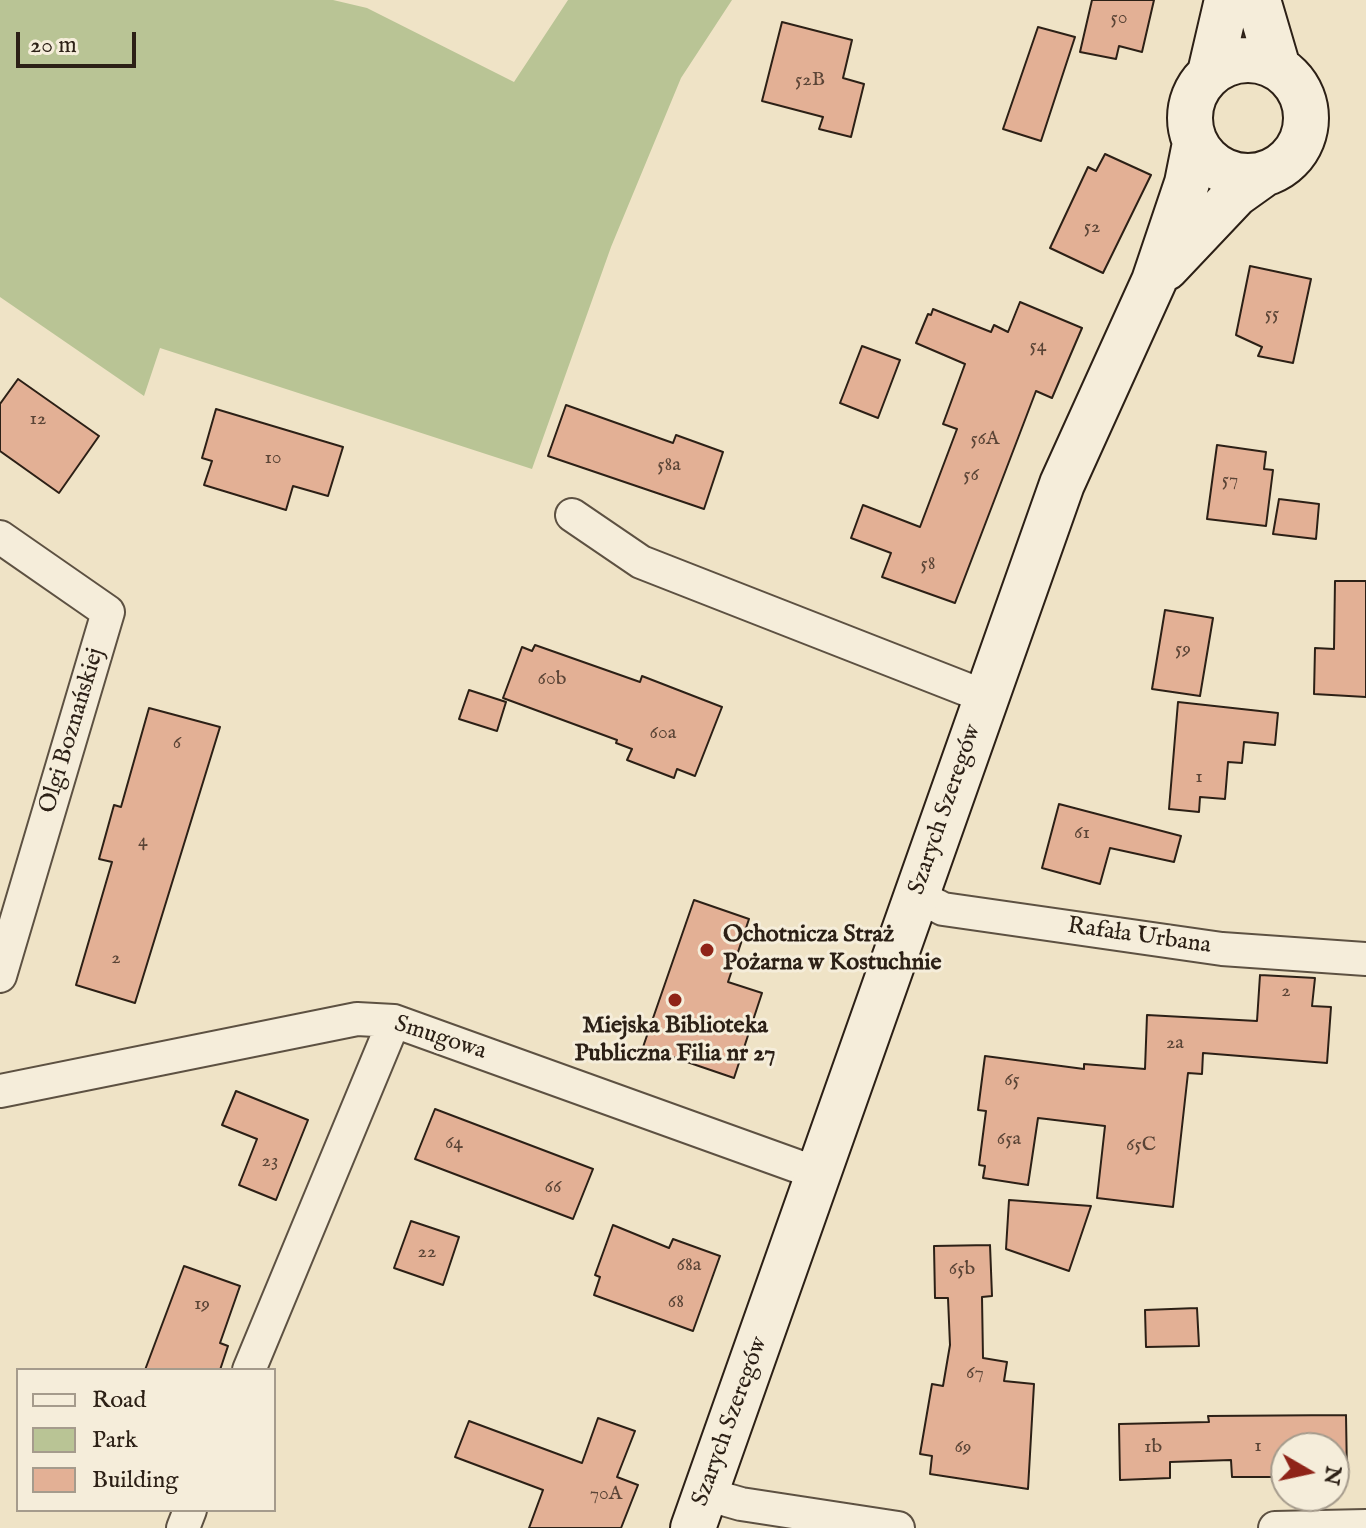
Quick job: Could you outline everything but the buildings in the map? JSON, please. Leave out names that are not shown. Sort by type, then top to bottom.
[{"type":"street","points":[[1210,73],[1227,0]]},
{"type":"street","points":[[1258,0],[1278,68]]},
{"type":"street","points":[[1244,59],[1262,61],[1278,68],[1302,95],[1304,131],[1297,150],[1282,165],[1264,174],[1244,176],[1224,171],[1207,160],[1195,143],[1189,124],[1191,103],[1198,86],[1225,63],[1244,59]]},
{"type":"street","name":"Szarych Szeregów","points":[[699,1511],[1062,484],[1154,281],[1187,183],[1195,143]]},
{"type":"street","name":"Szarych Szeregów","points":[[1154,281],[1236,194],[1264,174]]},
{"type":"street","points":[[572,515],[641,562],[986,697]]},
{"type":"street","name":"Olgi Boznańskiej","points":[[0,537],[108,612],[0,976]]},
{"type":"street","name":"Rafała Urbana","points":[[916,895],[943,909],[1222,949],[1366,959]]},
{"type":"street","name":"Smugowa","points":[[0,1091],[357,1019],[394,1021],[819,1174]]},
{"type":"street","points":[[250,1368],[394,1021]]},
{"type":"street","points":[[699,1511],[741,1504],[898,1528]]},
{"type":"street","points":[[1275,1528],[1366,1526]]},
{"type":"green space","points":[[0,0],[333,0],[367,8],[514,82],[568,0],[732,0],[681,78],[611,247],[532,469],[160,348],[144,396],[0,297]]},
{"type":"place","name":"Ochotnicza Straż Pożarna w Kostuchnie","points":[[707,950]]},
{"type":"place","name":"Miejska Biblioteka Publiczna Filia nr 27","points":[[675,1000]]}]
